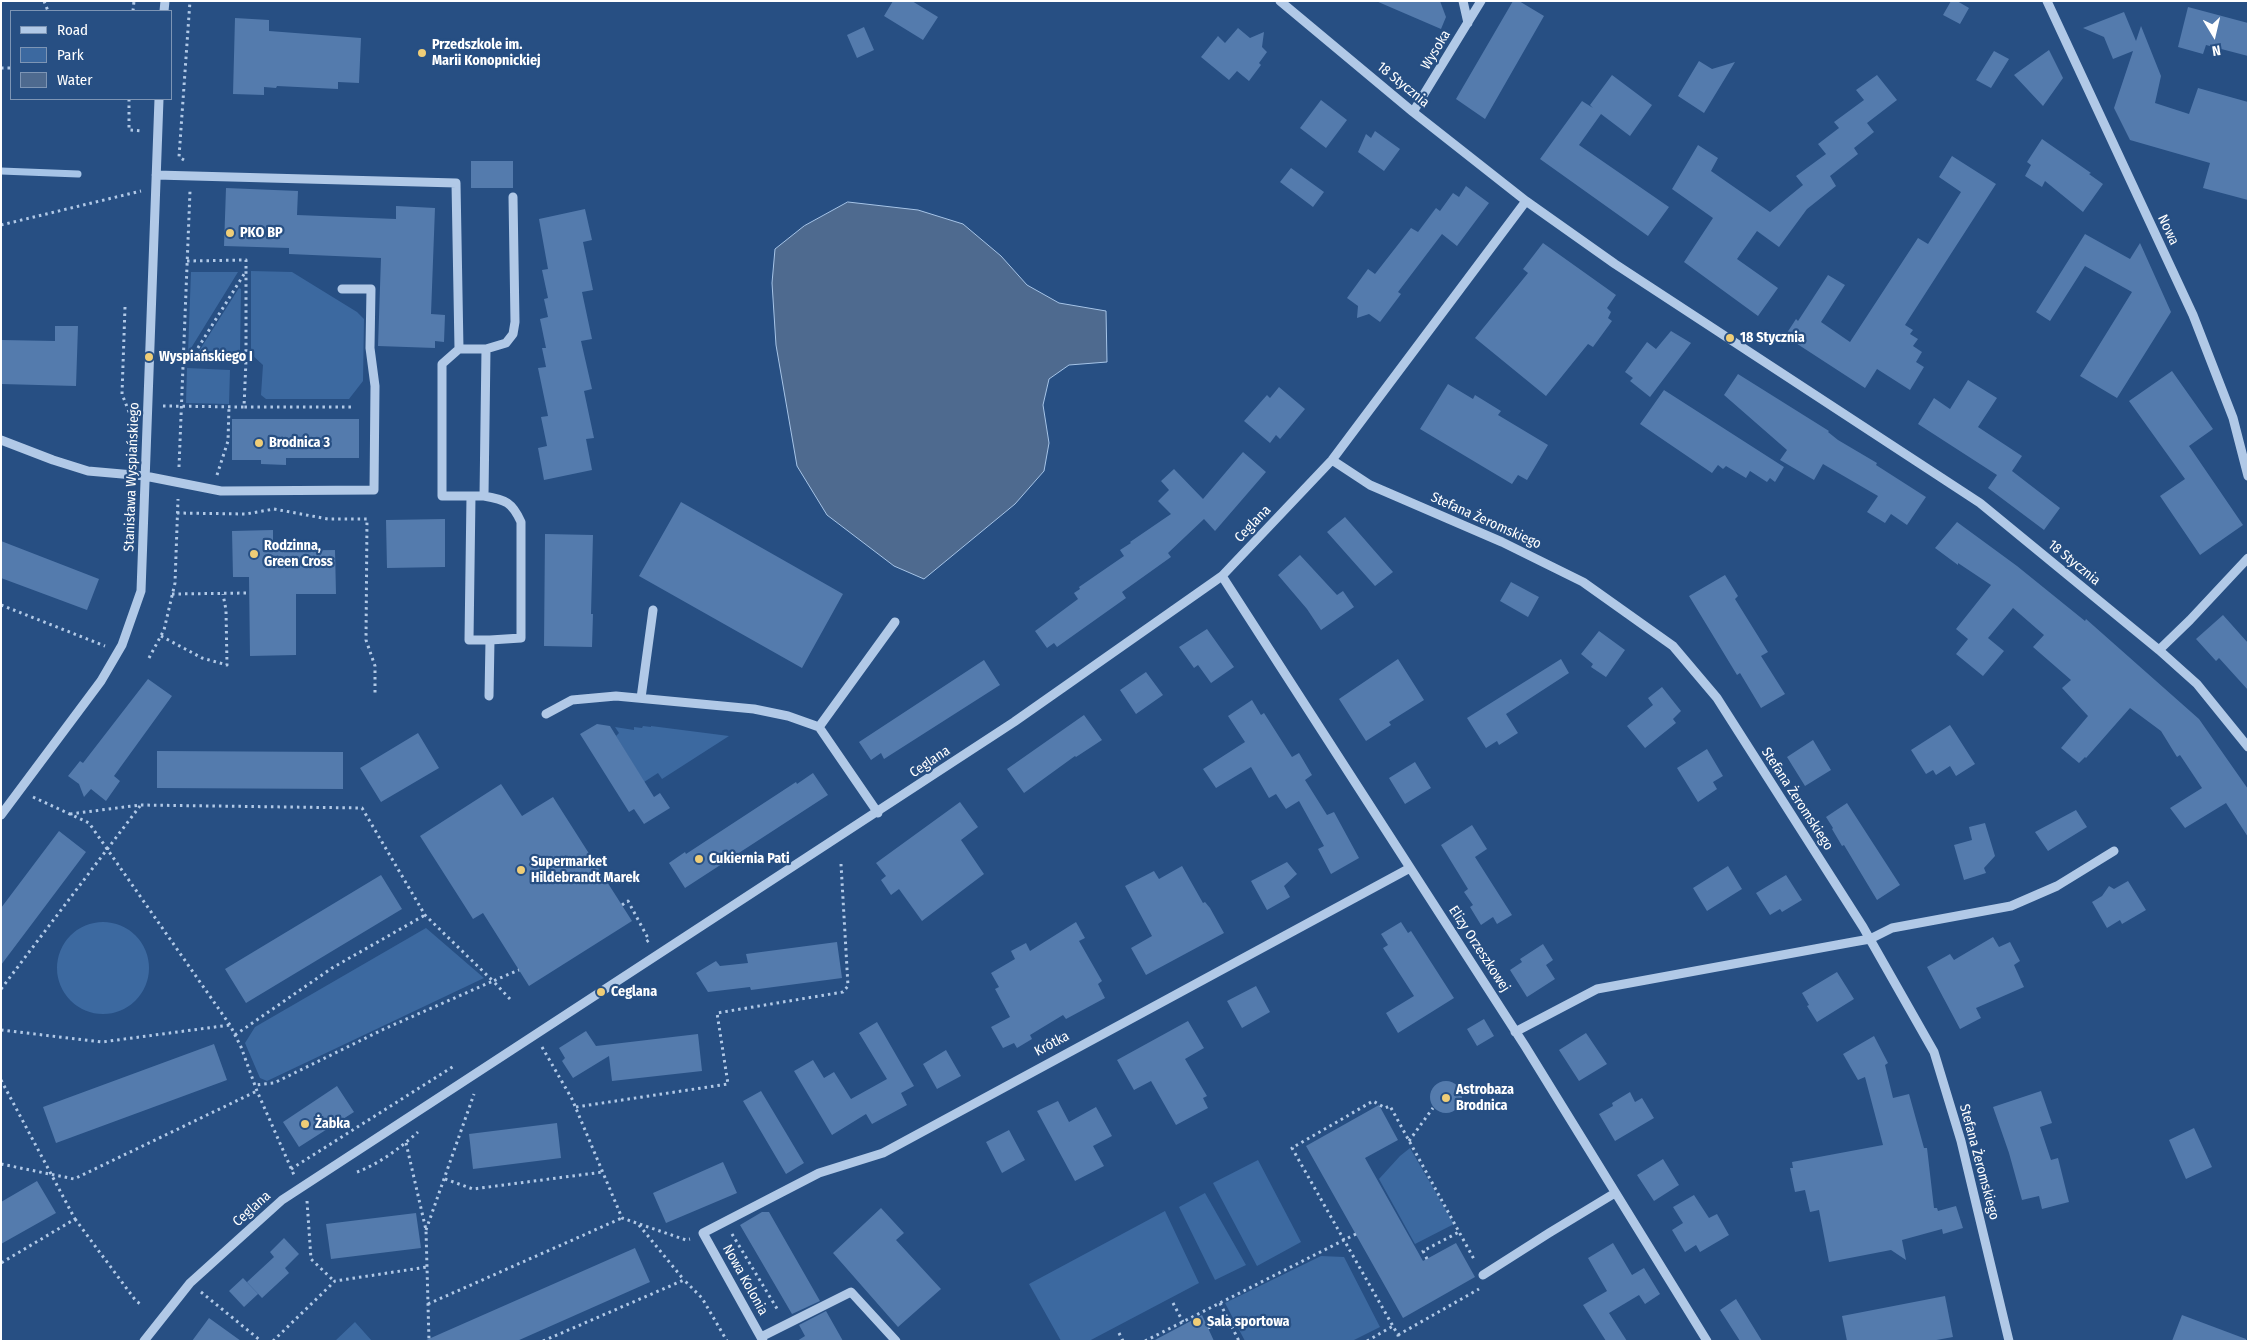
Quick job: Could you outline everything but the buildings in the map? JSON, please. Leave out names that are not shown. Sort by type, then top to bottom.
[{"type":"street","name":"18 Stycznia","points":[[1280,1],[1414,112],[1526,201],[1623,269],[1980,503],[2159,650],[2197,684],[2248,747]]},
{"type":"street","points":[[1463,1],[1468,23]]},
{"type":"street","name":"Wysoka","points":[[1414,112],[1481,1]]},
{"type":"street","name":"Nowa","points":[[2047,2],[2193,315],[2233,418],[2248,476]]},
{"type":"street","name":"Stanisława Wyspiańskiego","points":[[1,815],[101,681],[119,650],[132,622],[141,591],[159,100]]},
{"type":"street","points":[[156,175],[456,182],[459,349]]},
{"type":"street","points":[[472,496],[469,640],[521,638],[521,522],[514,507],[502,499],[484,496],[472,496],[442,496],[442,364],[459,349],[486,349],[506,343],[513,334],[515,322],[513,197]]},
{"type":"street","name":"Ceglana","points":[[144,1341],[190,1283],[282,1200],[534,1034],[878,813],[1014,722],[1222,576],[1332,460],[1526,201]]},
{"type":"street","points":[[1,440],[88,471],[144,476],[213,490],[374,490],[376,386],[370,348],[371,289],[342,289]]},
{"type":"street","points":[[484,496],[486,349]]},
{"type":"street","name":"Stefana Żeromskiego","points":[[1332,460],[1370,485],[1502,542],[1583,582],[1673,646],[1717,698],[1870,939],[1934,1052],[1961,1141],[2009,1341]]},
{"type":"street","points":[[2159,650],[2248,558]]},
{"type":"street","name":"Elizy Orzeszkowej","points":[[1222,576],[1515,1032],[1707,1341]]},
{"type":"street","points":[[641,698],[653,610]]},
{"type":"street","points":[[819,727],[895,622]]},
{"type":"street","points":[[489,696],[490,640]]},
{"type":"street","points":[[546,714],[572,700],[616,696],[754,709],[788,716],[819,727],[878,813]]},
{"type":"street","points":[[1515,1032],[1597,989],[1870,939],[1892,928],[2011,906],[2057,886],[2114,851]]},
{"type":"street","name":"Krótka","points":[[703,1233],[819,1173],[883,1153],[1410,868]]},
{"type":"street","points":[[1483,1275],[1549,1232],[1615,1193]]},
{"type":"street","name":"Nowa Kolonia","points":[[703,1233],[762,1339]]},
{"type":"street","points":[[762,1339],[851,1292],[896,1341]]},
{"type":"path","points":[[149,658],[161,636],[175,583],[191,176],[191,164],[179,157],[190,1]]},
{"type":"path","points":[[129,100],[129,130],[158,131]]},
{"type":"path","points":[[142,131],[142,141]]},
{"type":"path","points":[[1,225],[142,190]]},
{"type":"path","points":[[187,261],[246,260],[244,407]]},
{"type":"path","points":[[191,359],[246,271]]},
{"type":"path","points":[[183,359],[246,360]]},
{"type":"path","points":[[158,406],[352,407]]},
{"type":"path","points":[[211,513],[210,500],[228,441],[229,407]]},
{"type":"path","points":[[177,513],[246,514],[274,509],[328,519],[367,519],[366,640],[375,666],[375,696]]},
{"type":"path","points":[[172,594],[249,593]]},
{"type":"path","points":[[161,636],[202,658],[227,665],[226,610],[223,594]]},
{"type":"path","points":[[1,605],[119,650]]},
{"type":"path","points":[[22,788],[35,798],[89,823],[230,1025],[287,1158]]},
{"type":"path","points":[[70,814],[140,805],[362,808],[425,915],[494,981],[510,999]]},
{"type":"path","points":[[1,989],[140,805]]},
{"type":"path","points":[[576,1107],[728,1084],[717,1012],[843,992],[848,986],[841,864]]},
{"type":"path","points":[[622,905],[628,901],[649,940]]},
{"type":"path","points":[[235,1035],[332,968],[425,915]]},
{"type":"path","points":[[255,1084],[274,1083],[384,1029],[519,970]]},
{"type":"path","points":[[1,1030],[102,1042],[230,1025]]},
{"type":"path","points":[[534,1034],[576,1107],[622,1218]]},
{"type":"path","points":[[533,1052],[542,1046]]},
{"type":"path","points":[[1,1080],[75,1219],[136,1301],[142,1305]]},
{"type":"path","points":[[426,1230],[476,1088]]},
{"type":"path","points":[[1,1164],[74,1179],[257,1091]]},
{"type":"path","points":[[1398,1335],[1488,1284],[1390,1106],[1385,1108],[1374,1101],[1292,1148],[1398,1335],[1399,1341]]},
{"type":"path","points":[[1409,1141],[1433,1108]]},
{"type":"path","points":[[406,1143],[426,1230],[428,1341]]},
{"type":"path","points":[[445,1178],[473,1189],[602,1172]]},
{"type":"path","points":[[306,1197],[309,1207],[308,1242],[311,1259],[334,1281]]},
{"type":"path","points":[[428,1304],[622,1218],[686,1240],[703,1233]]},
{"type":"path","points":[[1,1263],[75,1219]]},
{"type":"path","points":[[725,1222],[786,1325]]},
{"type":"path","points":[[639,1224],[684,1280],[702,1298],[727,1341]]},
{"type":"path","points":[[1427,1260],[1423,1251],[1459,1232]]},
{"type":"path","points":[[1145,1341],[1356,1234]]},
{"type":"path","points":[[273,1341],[334,1281],[427,1266]]},
{"type":"path","points":[[543,1341],[684,1280]]},
{"type":"path","points":[[190,1283],[261,1341]]},
{"type":"path","points":[[1173,1303],[1183,1322]]},
{"type":"path","points":[[1220,1303],[1239,1341]]},
{"type":"path","points":[[1208,1328],[1228,1318]]},
{"type":"path","points":[[1368,1341],[1393,1326]]},
{"type":"path","points":[[1119,1333],[1123,1341]]},
{"type":"green space","points":[[251,271],[292,272],[357,312],[364,319],[363,381],[349,399],[266,399],[261,395],[263,365],[251,354]]},
{"type":"green space","points":[[191,272],[238,272],[188,353]]},
{"type":"green space","points":[[239,288],[241,289],[240,353],[199,351]]},
{"type":"green space","points":[[187,368],[230,370],[229,404],[186,403]]},
{"type":"green space","points":[[643,726],[729,736],[662,779],[658,773],[644,782],[616,736],[619,733],[615,727],[634,730],[634,727],[642,728]]},
{"type":"green space","points":[[103,922],[120,926],[135,936],[145,951],[149,968],[145,985],[135,1000],[120,1010],[103,1014],[86,1010],[71,1000],[61,985],[57,968],[61,951],[71,936],[86,926]]},
{"type":"green space","points":[[426,928],[484,978],[267,1081],[260,1078],[245,1043],[255,1027]]},
{"type":"green space","points":[[1410,1148],[1454,1224],[1415,1244],[1379,1179]]},
{"type":"green space","points":[[1258,1160],[1301,1242],[1257,1266],[1213,1183]]},
{"type":"green space","points":[[1205,1193],[1246,1265],[1215,1280],[1179,1207]]},
{"type":"green space","points":[[1165,1211],[1199,1283],[1089,1341],[1061,1341],[1029,1284]]},
{"type":"green space","points":[[1321,1256],[1344,1257],[1380,1327],[1352,1341],[1245,1341],[1225,1303]]},
{"type":"green space","points":[[355,1322],[372,1341],[335,1341]]},
{"type":"water","points":[[848,202],[918,210],[963,224],[1001,256],[1027,285],[1059,303],[1106,311],[1107,362],[1069,365],[1049,379],[1043,405],[1049,443],[1044,471],[1015,504],[924,579],[894,566],[827,515],[797,466],[776,345],[772,283],[775,249],[804,226]]},
{"type":"waterway","points":[[1,171],[78,174]]},
{"type":"place","name":"Przedszkole im. Marii Konopnickiej","points":[[422,53]]},
{"type":"place","name":"PKO BP","points":[[230,233]]},
{"type":"place","name":"18 Stycznia","points":[[1730,338]]},
{"type":"place","name":"Wyspiańskiego I","points":[[149,357]]},
{"type":"place","name":"Brodnica 3","points":[[259,443]]},
{"type":"place","name":"Rodzinna, Green Cross","points":[[254,554]]},
{"type":"place","name":"Cukiernia Pati","points":[[699,859]]},
{"type":"place","name":"Supermarket Hildebrandt Marek","points":[[521,870]]},
{"type":"place","name":"Ceglana","points":[[601,992]]},
{"type":"place","name":"Astrobaza Brodnica","points":[[1446,1098]]},
{"type":"place","name":"Żabka","points":[[305,1124]]},
{"type":"place","name":"Sala sportowa","points":[[1197,1322]]}]
